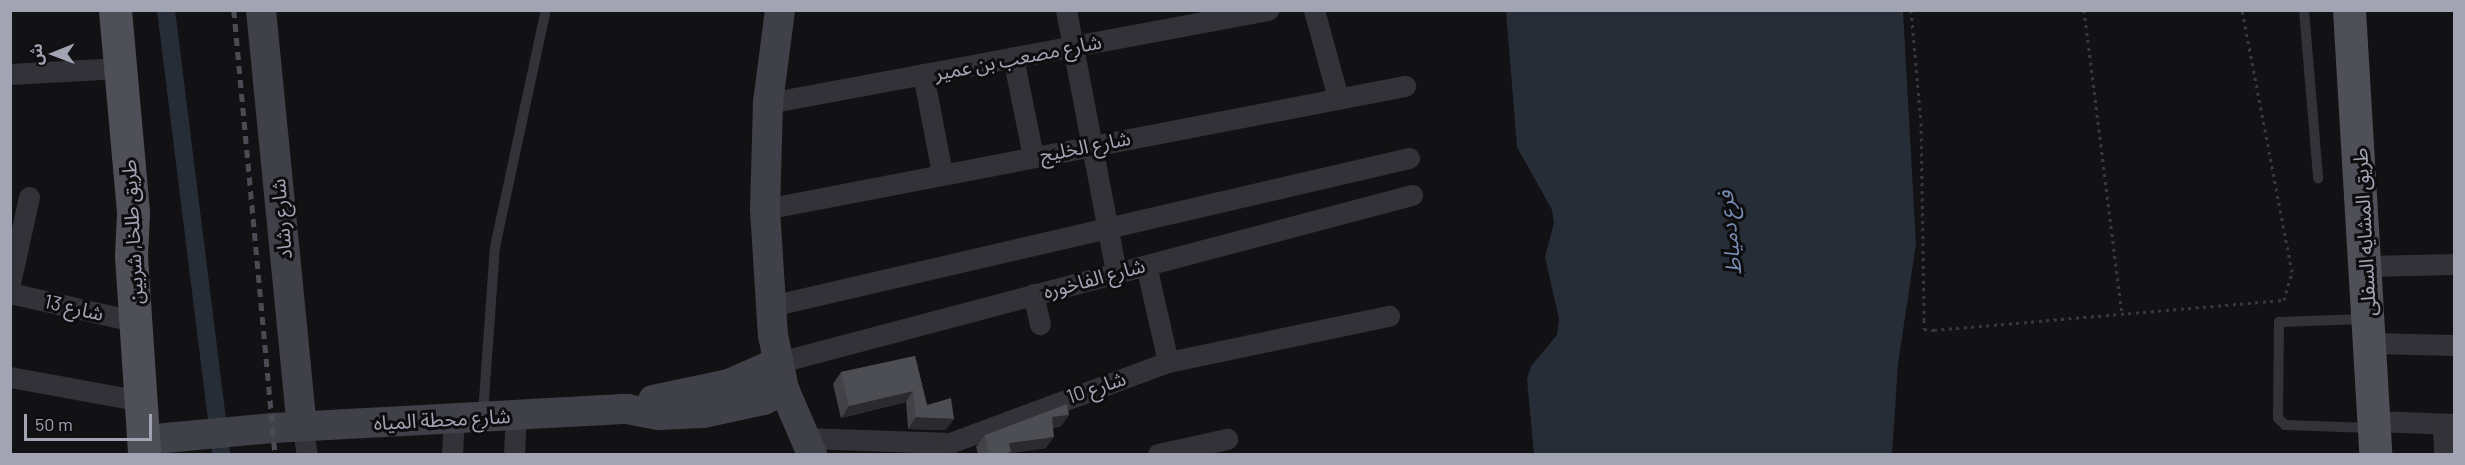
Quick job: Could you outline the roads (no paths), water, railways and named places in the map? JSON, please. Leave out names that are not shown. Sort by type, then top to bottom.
[{"type":"main road","name":"طريق طلخا, شربين","points":[[115,10],[133,213],[131,256],[138,322],[142,402],[165,446]]},
{"type":"main road","name":"شارع رشاد","points":[[261,10],[304,440]]},
{"type":"main road","name":"طريق المشايه السفلى","points":[[2349,10],[2366,266],[2374,434]]},
{"type":"main road","points":[[782,11],[768,103],[765,209],[771,306],[780,376],[809,446]]},
{"type":"main road","points":[[133,213],[144,258],[165,446]]},
{"type":"main road","name":"شارع محطة المياه","points":[[165,446],[258,429],[304,440],[468,418],[627,409],[659,415],[703,413],[764,400],[780,376]]},
{"type":"street","points":[[1066,10],[1116,273]]},
{"type":"street","name":"شارع مصعب بن عمير","points":[[768,103],[1268,10]]},
{"type":"street","points":[[1314,10],[1338,98]]},
{"type":"street","points":[[1013,57],[1033,156]]},
{"type":"street","points":[[10,74],[120,68]]},
{"type":"street","points":[[923,74],[942,173]]},
{"type":"street","name":"شارع الخليج","points":[[765,209],[942,173],[1405,86]]},
{"type":"street","points":[[771,306],[1409,158]]},
{"type":"street","name":"شارع الفاخوره","points":[[780,376],[1033,294],[1412,195]]},
{"type":"street","points":[[10,283],[16,231],[29,197]]},
{"type":"street","points":[[2366,266],[2454,264]]},
{"type":"street","points":[[1146,265],[1168,362]]},
{"type":"street","name":"شارع 13","points":[[10,293],[138,322]]},
{"type":"street","points":[[1033,294],[1040,324]]},
{"type":"street","name":"شارع 10","points":[[809,446],[950,443],[1168,362],[1389,316]]},
{"type":"street","points":[[2369,331],[2454,345]]},
{"type":"street","points":[[10,377],[142,402]]},
{"type":"street","points":[[514,454],[516,415]]},
{"type":"street","points":[[452,454],[468,418]]},
{"type":"street","points":[[2374,434],[2449,424],[2444,454]]},
{"type":"street","points":[[1158,454],[1227,438]]},
{"type":"lane","points":[[468,418],[494,255],[546,10]]},
{"type":"lane","points":[[2304,10],[2318,178]]},
{"type":"lane","points":[[2369,331],[2279,322],[2278,418],[2285,425],[2374,434]]},
{"type":"water","name":"فرع دمياط","points":[[1506,11],[1903,11],[1916,244],[1898,364],[1892,454],[1534,454],[1527,379],[1531,366],[1557,335],[1559,319],[1545,257],[1554,223],[1552,210],[1517,147]]},
{"type":"waterway","points":[[166,10],[221,454]]},
{"type":"railway","points":[[234,10],[275,454]]}]
